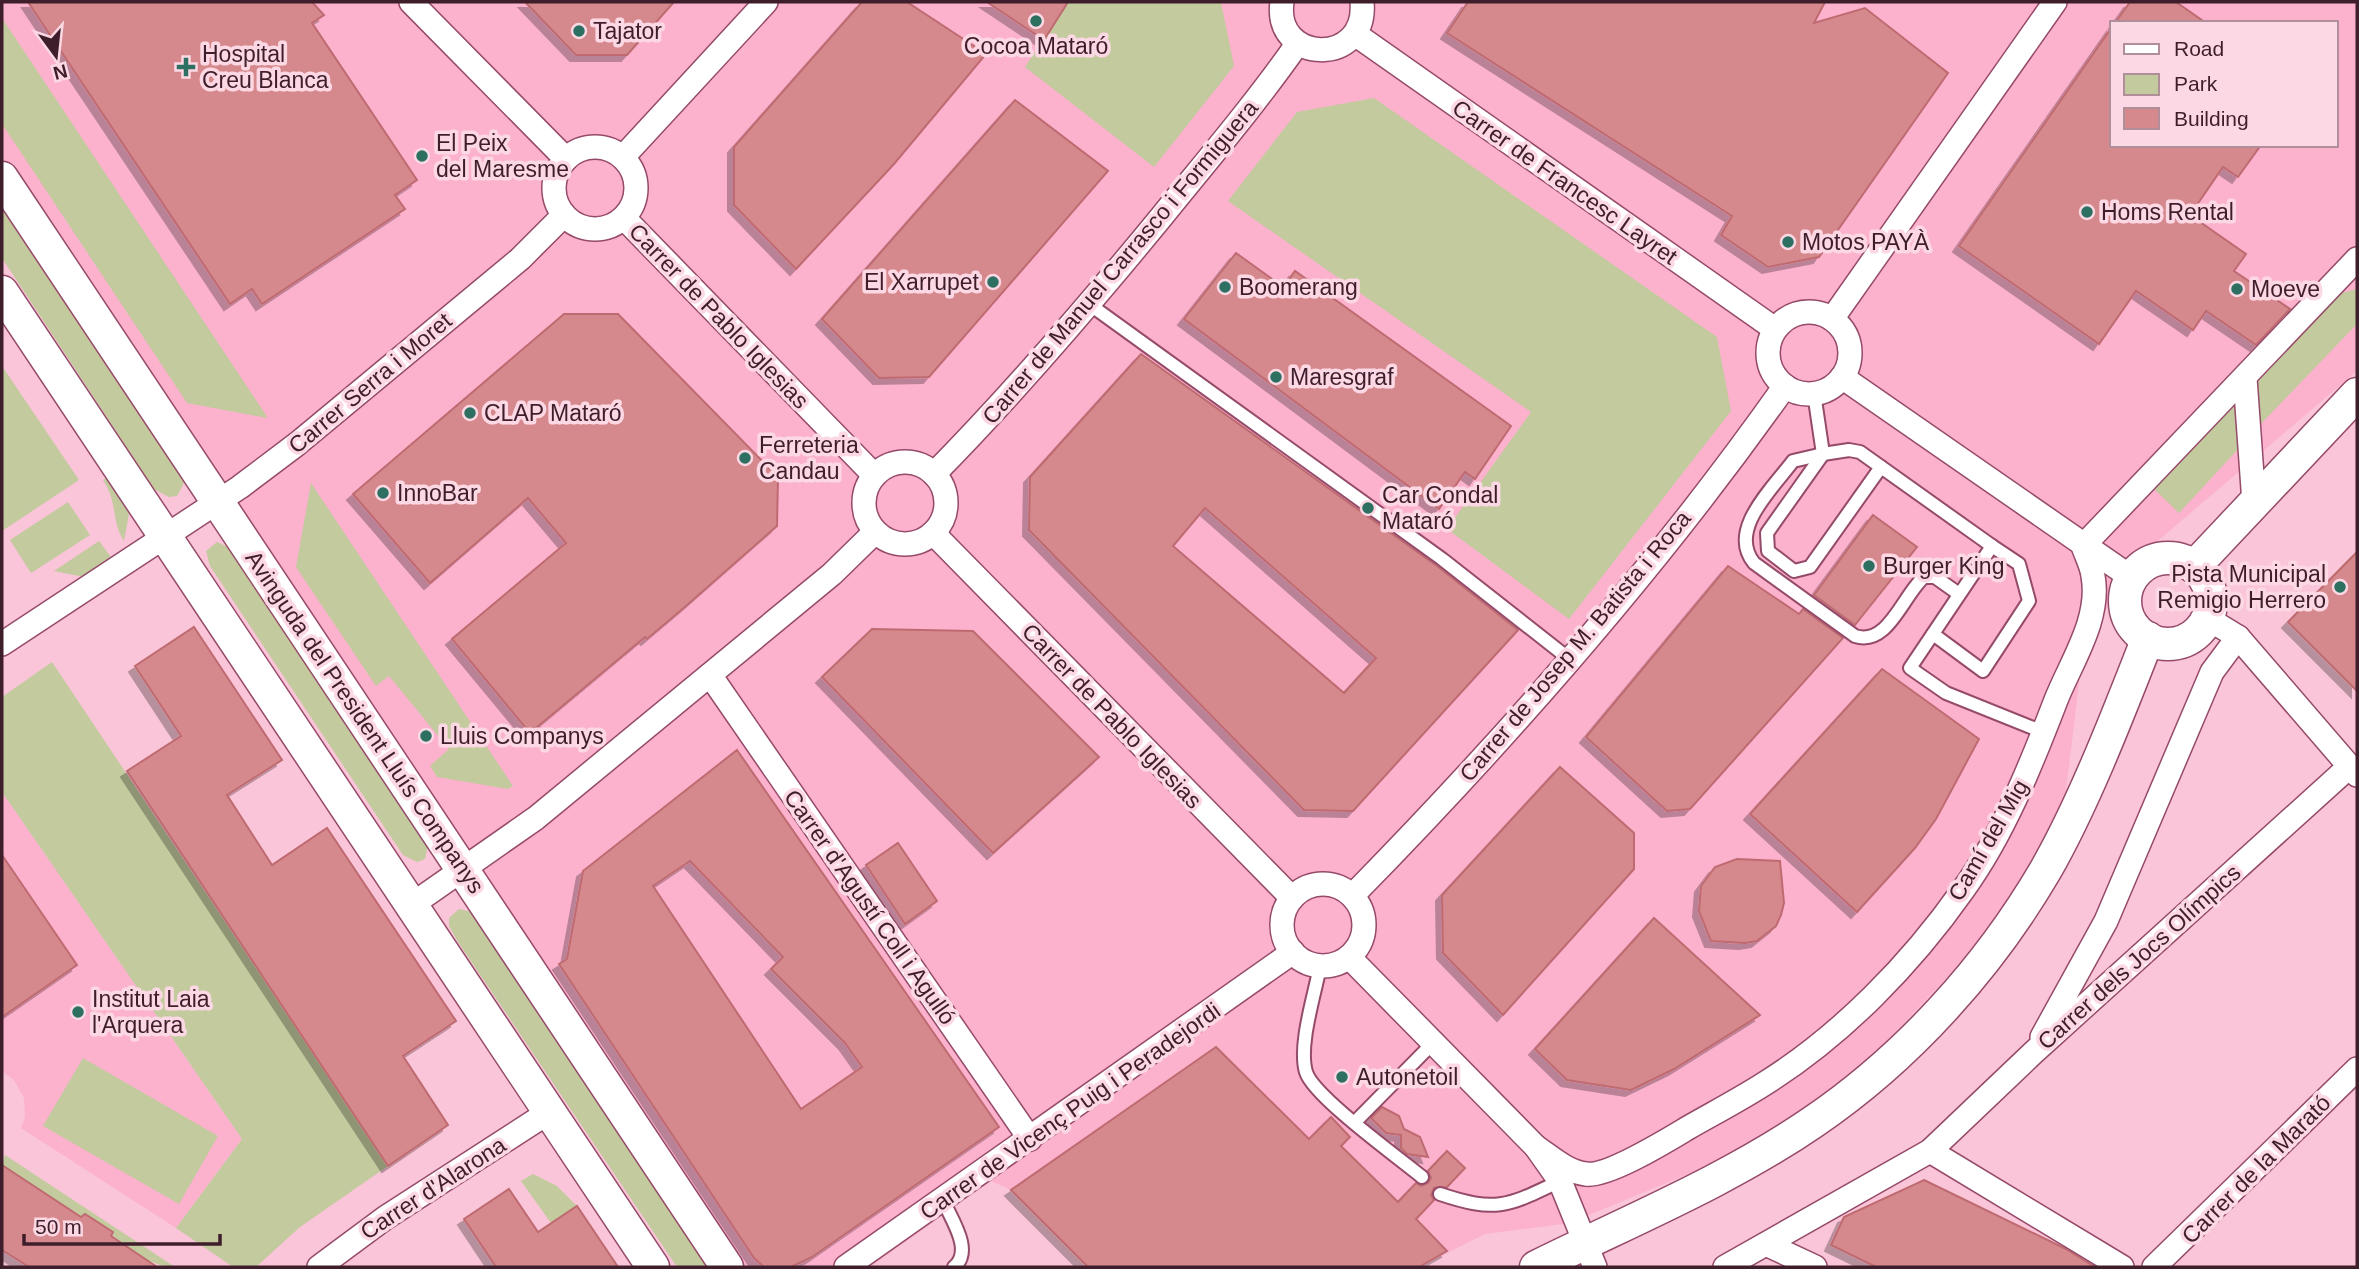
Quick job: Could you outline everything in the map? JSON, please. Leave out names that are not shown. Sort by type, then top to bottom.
[{"type":"street","points":[[411,2],[566,159]]},
{"type":"street","points":[[623,157],[766,2]]},
{"type":"street","points":[[1282,2],[1283,23],[1298,43],[1313,50],[1329,50],[1343,45],[1355,34],[1363,14],[1362,2]]},
{"type":"street","points":[[1832,319],[2055,2]]},
{"type":"street","name":"Carrer de Francesc Layret","points":[[1355,34],[1775,329]]},
{"type":"street","name":"Carrer de Manuel Carrasco i Formiguera","points":[[934,474],[1089,304],[1262,94],[1298,43]]},
{"type":"street","points":[[594,147],[609,149],[623,157],[636,180],[636,194],[624,218],[613,225],[587,228],[564,215],[557,205],[554,181],[566,159],[579,150],[594,147]]},
{"type":"street","name":"Avinguda del President Lluís Companys","points":[[2,178],[727,1267]]},
{"type":"street","name":"Carrer Serra i Moret","points":[[2,644],[165,537],[298,444],[520,259],[564,215]]},
{"type":"street","name":"Carrer de Pablo Iglesias","points":[[624,218],[874,475]]},
{"type":"street","points":[[2083,546],[2357,259]]},
{"type":"street","points":[[2328,289],[2357,282]]},
{"type":"street","points":[[2,292],[653,1267]]},
{"type":"street","points":[[1821,313],[1832,319],[1840,326],[1850,345],[1848,367],[1842,377],[1825,390],[1814,393],[1799,392],[1785,386],[1777,379],[1768,360],[1770,339],[1775,329],[1795,314],[1821,313]]},
{"type":"street","points":[[1842,377],[2132,578]]},
{"type":"street","points":[[2245,377],[2254,503]]},
{"type":"street","name":"Carrer de Josep M. Batista i Roca","points":[[1353,895],[1529,706],[1666,542],[1785,386]]},
{"type":"street","points":[[2194,567],[2357,394]]},
{"type":"street","points":[[904,462],[920,465],[934,474],[946,497],[941,522],[933,533],[910,544],[885,540],[875,532],[868,522],[864,498],[874,475],[888,465],[904,462]]},
{"type":"street","points":[[413,904],[536,818],[832,574],[875,532]]},
{"type":"street","name":"Carrer de Pablo Iglesias","points":[[933,533],[1292,898]]},
{"type":"street","name":"Camí del Mig","points":[[1536,1147],[1570,1170],[1589,1175],[1649,1150],[1765,1084],[1802,1057],[1884,983],[1923,942],[1965,888],[1998,830],[2084,636],[2094,602],[2093,576],[2083,546]]},
{"type":"street","points":[[2172,558],[2194,567],[2203,575],[2211,596],[2207,618],[2200,629],[2179,642],[2166,643],[2148,638],[2133,626],[2128,614],[2127,589],[2132,578],[2150,562],[2161,559],[2172,558]]},
{"type":"street","points":[[2207,618],[2238,637],[2353,771]]},
{"type":"street","points":[[2034,1052],[2106,920],[2212,672],[2238,637]]},
{"type":"street","points":[[1536,1267],[1590,1255],[1814,1122],[1867,1081],[1924,1028],[1986,959],[2046,869],[2070,820],[2148,638]]},
{"type":"street","name":"Carrer d'Agustí Coll i Agulló","points":[[710,675],[1030,1139]]},
{"type":"street","name":"Carrer dels Jocs Olímpics","points":[[1930,1151],[2034,1052],[2353,771]]},
{"type":"street","points":[[1322,883],[1338,886],[1353,895],[1365,920],[1364,934],[1349,957],[1320,966],[1301,959],[1293,952],[1286,943],[1282,920],[1292,898],[1305,888],[1322,883]]},
{"type":"street","name":"Carrer de Vicenç Puig i Peradejordi","points":[[846,1267],[1293,952]]},
{"type":"street","points":[[1349,957],[1536,1147],[1560,1181],[1590,1255]]},
{"type":"street","name":"Carrer de la Marató","points":[[2154,1267],[2357,1069]]},
{"type":"street","name":"Carrer d'Alarona","points":[[319,1267],[385,1218],[549,1112]]},
{"type":"street","points":[[1725,1267],[1930,1151],[2122,1267]]},
{"type":"street","points":[[1768,1245],[1815,1267]]},
{"type":"lane","points":[[1089,304],[1442,559],[1568,658]]},
{"type":"lane","points":[[1814,393],[1822,454],[1767,533],[1768,551],[1794,570],[1810,567],[1881,467]]},
{"type":"lane","points":[[1933,634],[1983,671],[2029,601],[2018,564],[1860,452],[1849,450],[1793,461],[1746,528],[1746,554],[1754,563],[1855,636],[1864,639],[1881,633],[1924,577],[1935,577],[1959,594]]},
{"type":"lane","points":[[1992,546],[1910,668],[1945,693],[2043,732]]},
{"type":"lane","points":[[1320,966],[1304,1054],[1307,1075],[1355,1122],[1422,1177]]},
{"type":"lane","points":[[1355,1122],[1433,1043]]},
{"type":"lane","points":[[1440,1194],[1467,1203],[1499,1206],[1560,1181]]},
{"type":"lane","points":[[943,1200],[964,1252],[961,1262],[954,1267]]},
{"type":"shaded area","points":[[2,2],[2357,2],[2357,371],[2133,562],[2083,650],[2066,791],[2039,851],[2006,904],[1970,953],[1869,1060],[1808,1108],[1752,1143],[1695,1171],[1570,1223],[1485,1234],[1419,1267],[1089,1267],[1011,1190],[991,1181],[870,1267],[735,1267],[2,162]]},
{"type":"shaded area","name":"Institut Laia l'Arquera","points":[[2,792],[242,1139],[176,1228],[21,1128],[25,1117],[24,1098],[14,1080],[2,1071]]},
{"type":"green space","points":[[1068,2],[1221,2],[1234,66],[1154,167],[1025,67]]},
{"type":"green space","points":[[2,18],[267,418],[187,403],[2,124]]},
{"type":"green space","points":[[1374,98],[1717,337],[1731,411],[1569,619],[1447,529],[1531,412],[1228,201],[1297,112]]},
{"type":"green space","points":[[2,205],[182,474],[184,483],[177,496],[169,497],[154,489],[2,258]]},
{"type":"green space","points":[[2357,289],[2357,324],[2258,427],[2256,380],[2334,295]]},
{"type":"green space","points":[[2,366],[79,480],[2,531]]},
{"type":"green space","points":[[2239,395],[2242,445],[2179,513],[2152,487]]},
{"type":"green space","points":[[111,475],[129,514],[124,541],[103,480]]},
{"type":"green space","points":[[311,483],[513,786],[508,789],[437,777],[430,766],[449,749],[389,676],[376,686],[296,567]]},
{"type":"green space","points":[[68,502],[90,535],[31,573],[10,540]]},
{"type":"green space","points":[[99,541],[111,557],[84,577],[54,571]]},
{"type":"green space","points":[[217,542],[230,548],[428,845],[425,859],[417,862],[403,855],[210,566],[206,551]]},
{"type":"green space","points":[[52,662],[388,1166],[300,1227],[256,1267],[233,1267],[176,1228],[242,1139],[2,792],[2,697]]},
{"type":"green space","points":[[459,909],[472,912],[477,919],[708,1267],[677,1267],[458,942],[449,926],[449,918]]},
{"type":"green space","points":[[83,1058],[218,1136],[179,1204],[43,1126]]},
{"type":"green space","points":[[5,1155],[175,1267],[162,1265],[138,1255],[85,1214],[81,1216],[21,1178],[2,1165]]},
{"type":"green space","points":[[533,1174],[557,1186],[577,1206],[551,1223],[521,1181]]},
{"type":"building","points":[[28,2],[312,2],[324,15],[312,23],[417,180],[395,195],[405,209],[262,304],[252,289],[230,304]]},
{"type":"building","points":[[525,2],[674,2],[627,55],[576,55]]},
{"type":"building","points":[[862,2],[907,2],[986,54],[894,164],[796,269],[734,205],[734,147]]},
{"type":"building","name":"Cocoa Mataró","points":[[987,2],[1068,2],[1044,40]]},
{"type":"building","points":[[1468,2],[1825,2],[1814,23],[1865,8],[1948,73],[1819,257],[1768,267],[1721,235],[1732,216],[1447,33]]},
{"type":"building","points":[[2130,2],[2176,2],[2203,21],[2116,21]]},
{"type":"building","name":"Homs Rental","points":[[2110,30],[2110,147],[2260,147],[2238,177],[2223,167],[2190,215],[2246,254],[2234,271],[2290,309],[2256,345],[2206,311],[2193,330],[2136,291],[2099,344],[1959,246]]},
{"type":"building","points":[[1015,100],[1108,171],[929,377],[879,378],[822,319]]},
{"type":"building","points":[[1236,253],[1283,287],[1295,271],[1511,426],[1475,479],[1465,472],[1439,509],[1184,319]]},
{"type":"building","points":[[564,314],[618,314],[778,477],[777,526],[647,639],[645,637],[530,733],[452,639],[566,543],[528,498],[430,583],[353,494]]},
{"type":"building","points":[[1141,354],[1437,566],[1518,630],[1353,811],[1304,810],[1029,530],[1030,477]],"holes":[[[1205,508],[1376,658],[1344,693],[1173,546]]]},
{"type":"building","name":"Burger King","points":[[1873,515],[1917,547],[1855,625],[1814,595]]},
{"type":"building","name":"Pista Municipal Remigio Herrero","points":[[2357,552],[2357,691],[2288,622]]},
{"type":"building","points":[[1728,566],[1799,614],[1803,609],[1843,638],[1690,809],[1667,811],[1586,737]]},
{"type":"building","points":[[194,627],[282,760],[227,795],[272,865],[327,828],[456,1021],[403,1056],[448,1125],[388,1166],[127,771],[181,736],[135,666]]},
{"type":"building","points":[[872,629],[973,631],[1099,757],[993,853],[822,677]]},
{"type":"building","points":[[1882,669],[1979,739],[1936,819],[1915,848],[1857,912],[1750,814]]},
{"type":"building","points":[[737,750],[999,1127],[812,1257],[791,1267],[764,1267],[754,1258],[559,964],[567,959],[583,871]],"holes":[[[690,861],[783,957],[771,969],[845,1043],[862,1067],[801,1109],[653,886]]]},
{"type":"building","points":[[1560,767],[1634,833],[1634,869],[1503,1015],[1443,953],[1442,895]]},
{"type":"building","points":[[898,843],[937,901],[905,924],[866,865]]},
{"type":"building","points":[[2,855],[77,965],[2,1017]]},
{"type":"building","points":[[1737,859],[1780,861],[1784,903],[1781,915],[1776,926],[1757,941],[1711,941],[1699,911],[1701,886],[1715,867]]},
{"type":"building","points":[[1654,918],[1760,1015],[1674,1069],[1631,1090],[1567,1080],[1535,1049]]},
{"type":"building","points":[[1216,1047],[1309,1139],[1331,1117],[1350,1137],[1341,1146],[1398,1202],[1416,1183],[1421,1186],[1428,1183],[1431,1178],[1428,1171],[1447,1151],[1465,1168],[1447,1187],[1434,1188],[1431,1195],[1434,1200],[1416,1219],[1447,1251],[1419,1267],[1088,1267],[1011,1190]]},
{"type":"building","points":[[1382,1107],[1399,1116],[1404,1129],[1420,1137],[1428,1157],[1407,1154],[1401,1148],[1401,1135],[1386,1133],[1371,1118]]},
{"type":"building","points":[[2,1165],[81,1217],[85,1214],[113,1232],[111,1236],[157,1267],[29,1267],[2,1250]]},
{"type":"building","points":[[1924,1180],[2066,1249],[2095,1267],[1876,1267],[1831,1245],[1844,1217]]},
{"type":"building","points":[[509,1189],[538,1232],[577,1206],[618,1267],[496,1267],[464,1219]]},
{"type":"place","name":"Cocoa Mataró","points":[[1036,21]]},
{"type":"place","name":"Tajator","points":[[579,31]]},
{"type":"place","name":"Hospital Creu Blanca","points":[[186,67]]},
{"type":"place","name":"El Peix del Maresme","points":[[422,156]]},
{"type":"place","name":"Homs Rental","points":[[2087,212]]},
{"type":"place","name":"Motos PAYÀ","points":[[1788,242]]},
{"type":"place","name":"El Xarrupet","points":[[993,282]]},
{"type":"place","name":"Boomerang","points":[[1225,287]]},
{"type":"place","name":"Moeve","points":[[2237,289]]},
{"type":"place","name":"Maresgraf","points":[[1276,377]]},
{"type":"place","name":"CLAP Mataró","points":[[470,413]]},
{"type":"place","name":"Ferreteria Candau","points":[[745,458]]},
{"type":"place","name":"InnoBar","points":[[383,493]]},
{"type":"place","name":"Car Condal Mataró","points":[[1368,508]]},
{"type":"place","name":"Burger King","points":[[1869,566]]},
{"type":"place","name":"Pista Municipal Remigio Herrero","points":[[2340,587]]},
{"type":"place","name":"Lluis Companys","points":[[426,736]]},
{"type":"place","name":"Institut Laia l'Arquera","points":[[78,1012]]},
{"type":"place","name":"Autonetoil","points":[[1342,1077]]}]
